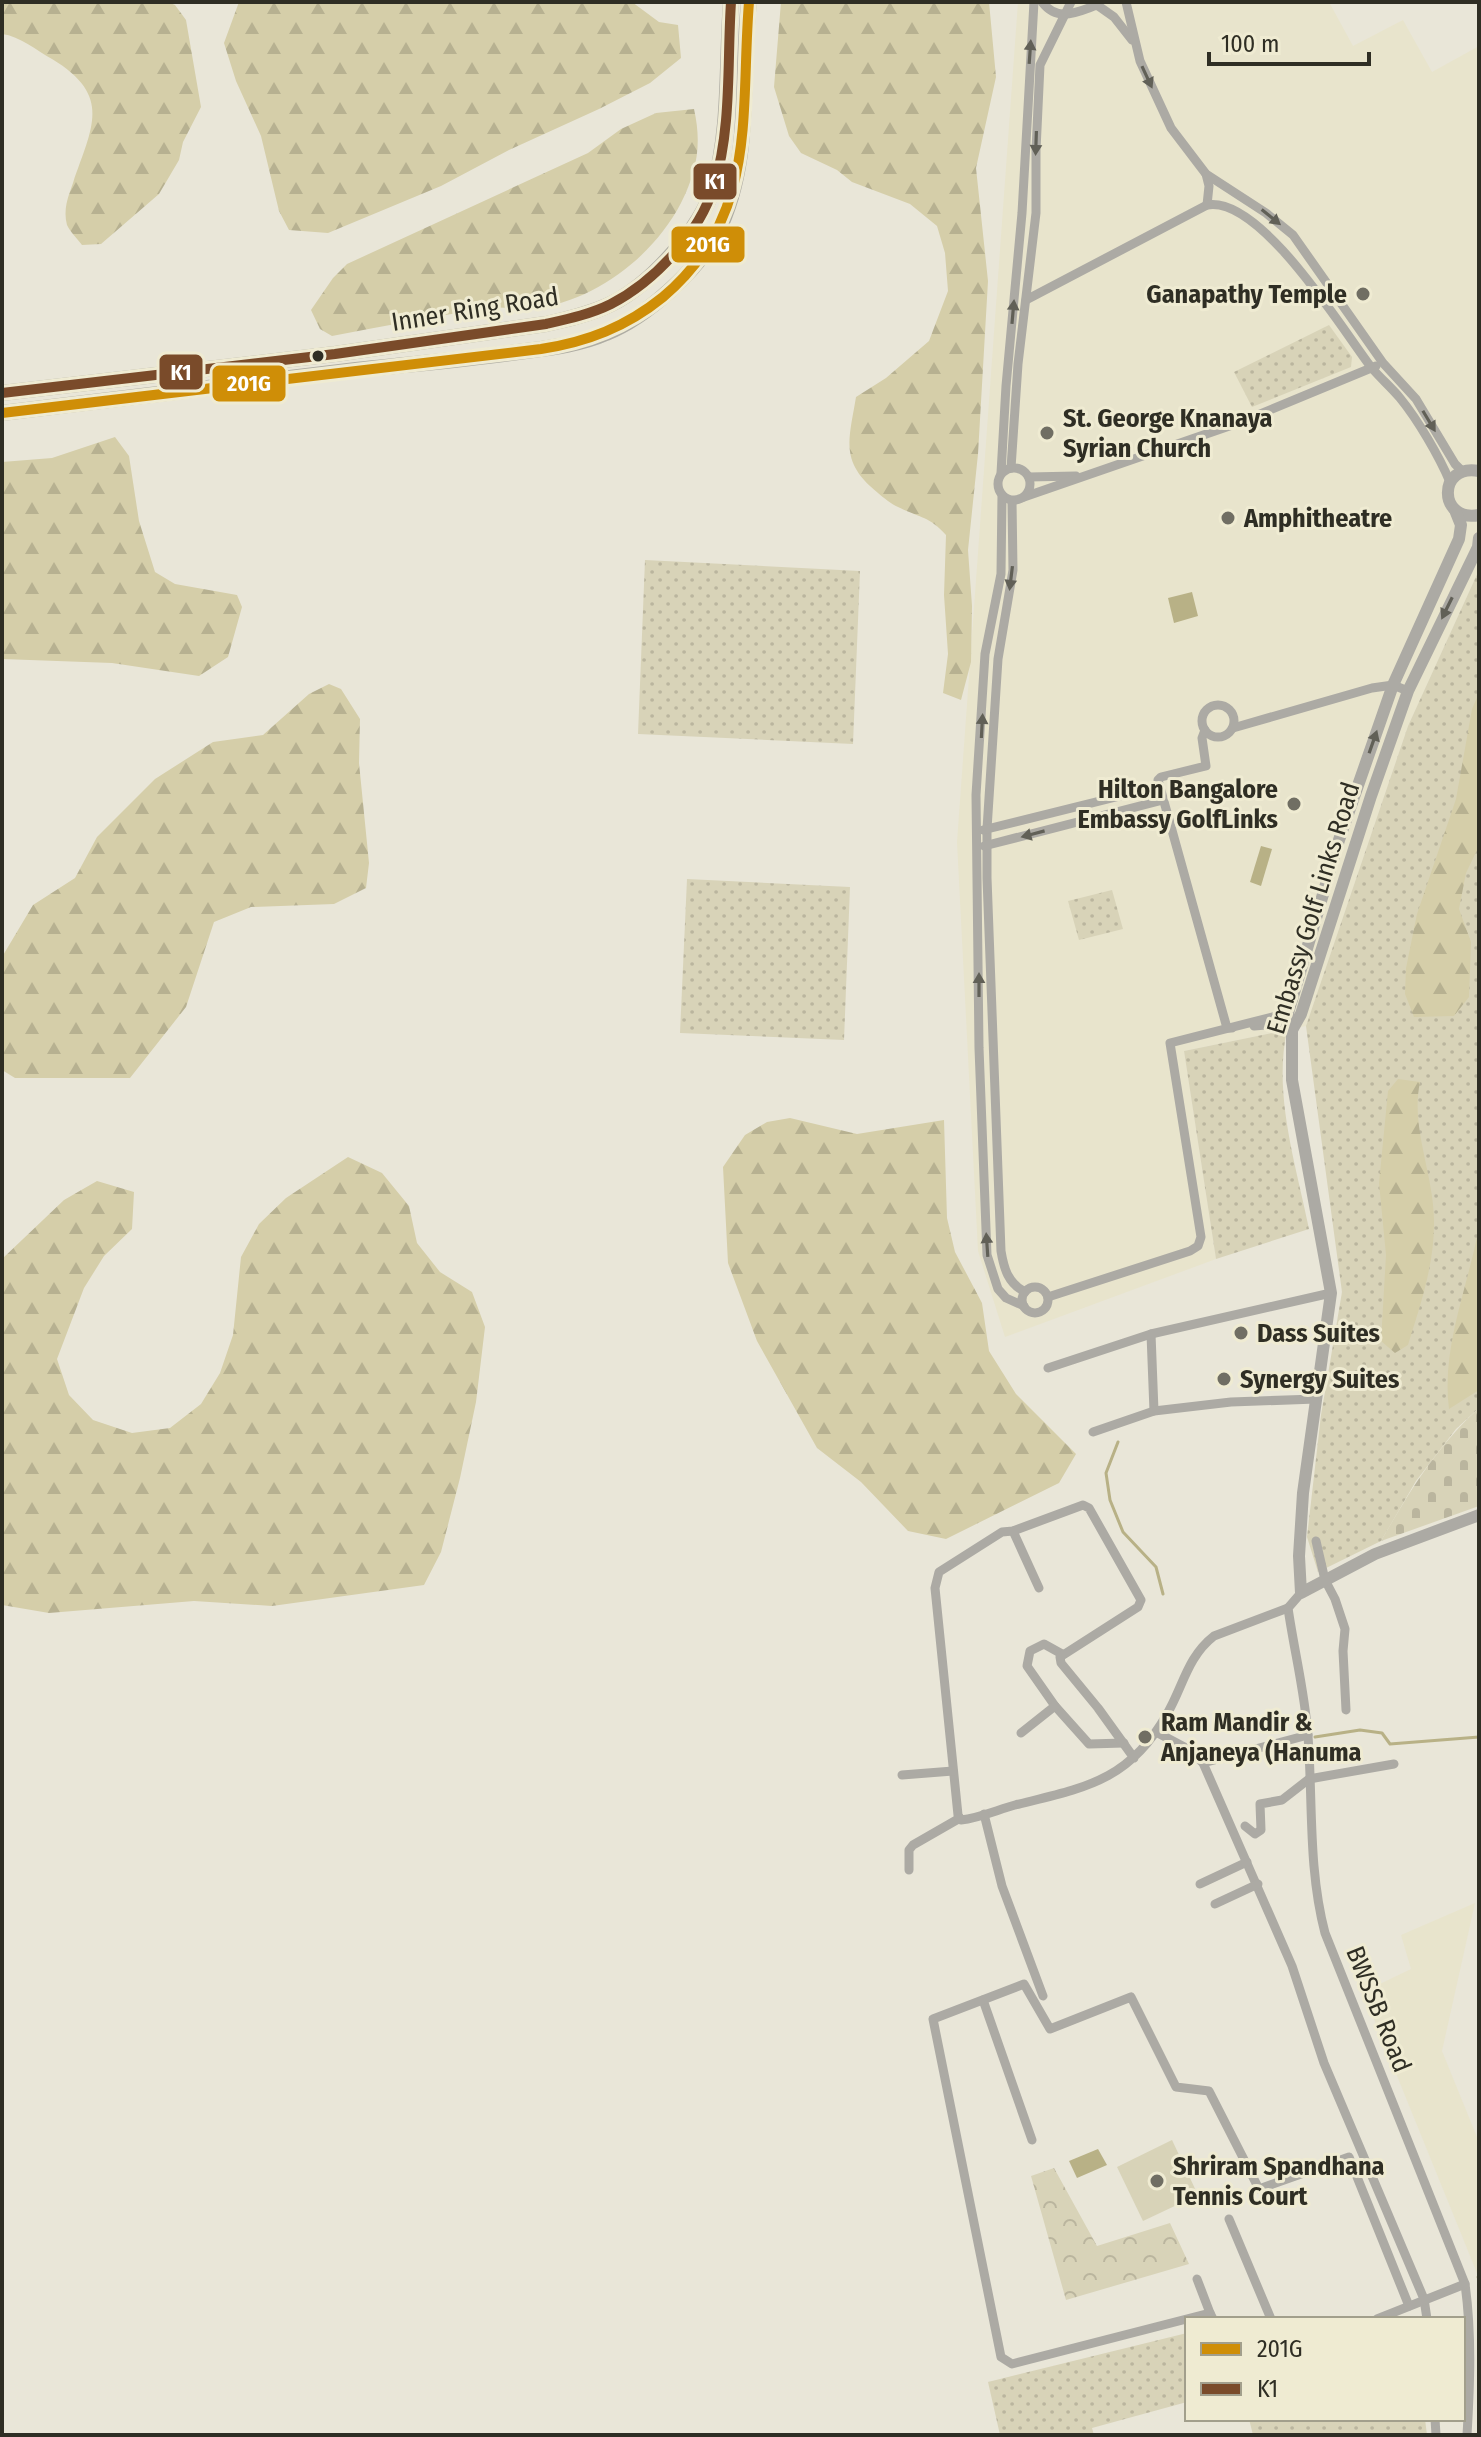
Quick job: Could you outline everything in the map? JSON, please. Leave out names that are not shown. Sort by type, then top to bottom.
[{"type":"main road","name":"Inner Ring Road","points":[[2,393],[335,354],[578,317],[613,303],[661,265],[702,214],[713,190],[725,122],[731,2]]},
{"type":"main road","name":"Inner Ring Road","points":[[2,413],[452,361],[588,340],[622,325],[679,282],[699,260],[716,235],[733,194],[744,122],[744,45],[749,2]]},
{"type":"main road","points":[[335,354],[337,373]]},
{"type":"street","points":[[1006,470],[1006,386],[1022,213],[1034,2]]},
{"type":"street","points":[[1042,2],[1048,11],[1065,17],[1097,5],[1114,17],[1134,43]]},
{"type":"street","points":[[1024,1306],[1022,1299],[1032,1287],[1040,1288],[1048,1297],[1042,1311],[1030,1312],[1006,1298],[998,1289],[987,1255],[975,830],[985,654],[1001,574],[1002,495],[997,484],[1006,470],[1036,213],[1040,65],[1071,2]]},
{"type":"street","points":[[1126,2],[1134,43],[1171,128],[1206,174],[1257,206],[1293,235],[1383,363],[1416,399],[1462,471]]},
{"type":"street","points":[[1206,174],[1209,186],[1207,205]]},
{"type":"street","points":[[1026,300],[1207,205],[1217,203],[1235,211],[1280,246],[1372,368],[1402,400],[1450,482],[1448,497],[1461,525],[1459,539],[1393,685],[1343,828],[1290,1022],[1227,1028],[1170,1043],[1200,1243],[1190,1251],[1048,1297]]},
{"type":"street","points":[[1002,495],[1012,501],[1241,422],[1383,363]]},
{"type":"street","points":[[1006,470],[1021,469],[1029,477],[1030,487],[1024,497]]},
{"type":"street","points":[[1450,482],[1462,471],[1479,471]]},
{"type":"street","points":[[1029,477],[1084,476]]},
{"type":"street","points":[[1012,501],[1013,570],[998,659],[987,829],[990,1018],[1001,1251],[1009,1278],[1025,1292]]},
{"type":"street","points":[[1455,510],[1468,516],[1479,515]]},
{"type":"street","name":"Embassy Golf Links Road","points":[[1301,1593],[1300,1526],[1331,1293],[1292,1080],[1290,1022],[1301,1014],[1408,691],[1478,547],[1479,538]]},
{"type":"street","points":[[1233,728],[1233,715],[1229,709],[1217,705],[1210,707],[1202,717],[1205,730],[1210,735],[1223,737],[1233,728],[1393,685],[1408,691]]},
{"type":"street","points":[[1205,730],[1202,738],[1205,767],[1161,777],[1160,786],[1227,1028]]},
{"type":"street","points":[[975,830],[1160,786]]},
{"type":"street","points":[[976,847],[1163,800]]},
{"type":"street","points":[[1343,828],[1359,832]]},
{"type":"street","points":[[1048,1368],[1151,1334],[1331,1293]]},
{"type":"street","points":[[1151,1334],[1154,1411]]},
{"type":"street","points":[[1093,1432],[1154,1411],[1231,1402],[1316,1399]]},
{"type":"street","points":[[960,1818],[936,1578],[939,1572],[1002,1532],[1013,1531],[1083,1505],[1089,1508],[1141,1600],[1138,1607],[1062,1654]]},
{"type":"street","points":[[909,1870],[909,1850],[913,1845],[960,1818],[965,1820],[1102,1781],[1134,1758],[1169,1712],[1187,1668],[1214,1636],[1288,1608],[1301,1593],[1375,1554],[1479,1515]]},
{"type":"street","points":[[1013,1531],[1039,1588]]},
{"type":"street","points":[[1316,1541],[1325,1580],[1345,1629],[1346,1710]]},
{"type":"street","name":"BWSSB Road","points":[[1288,1608],[1308,1735],[1312,1869],[1325,1933],[1465,2284],[1469,2307],[1467,2435]]},
{"type":"street","points":[[1062,1654],[1044,1644],[1030,1651],[1027,1666],[1055,1706],[1089,1744],[1124,1743]]},
{"type":"street","points":[[1062,1654],[1061,1663],[1134,1758]]},
{"type":"street","points":[[1021,1733],[1055,1706]]},
{"type":"street","points":[[1156,1732],[1188,1749],[1203,1763],[1300,1986],[1324,2063],[1424,2299],[1427,2317]]},
{"type":"street","points":[[1203,1763],[1308,1735]]},
{"type":"street","points":[[1245,1826],[1258,1833],[1261,1830],[1260,1804],[1282,1800],[1309,1779],[1394,1764]]},
{"type":"street","points":[[902,1775],[953,1771]]},
{"type":"street","points":[[984,1814],[1002,1886],[1043,1996]]},
{"type":"street","points":[[1200,1884],[1247,1862]]},
{"type":"street","points":[[1215,1904],[1258,1884]]},
{"type":"street","points":[[1185,2322],[1012,2364],[1001,2357],[932,2020],[1025,1984],[1051,2029],[1131,1997],[1176,2087],[1210,2093],[1259,2189],[1262,2191],[1349,2157],[1409,2306]]},
{"type":"street","points":[[983,2000],[1032,2140]]},
{"type":"street","points":[[1229,2219],[1270,2317]]},
{"type":"street","points":[[1197,2279],[1211,2316]]},
{"type":"street","points":[[1382,2317],[1465,2284]]},
{"type":"shaded area","points":[[1018,2],[1329,2],[1353,46],[1403,20],[1432,72],[1479,46],[1479,570],[1408,726],[1306,1026],[1184,1051],[1216,1259],[1005,1337],[978,1251],[957,842]]},
{"type":"shaded area","points":[[1192,592],[1198,616],[1174,623],[1168,598]]},
{"type":"shaded area","points":[[1261,846],[1272,849],[1261,886],[1250,882]]},
{"type":"shaded area","points":[[1475,1903],[1442,2051],[1479,2142],[1477,2273],[1363,1992],[1411,1969],[1401,1935]]},
{"type":"shaded area","points":[[1098,2149],[1107,2165],[1077,2178],[1069,2161]]},
{"type":"green space","points":[[2,2],[168,2],[175,5],[186,20],[201,107],[183,142],[179,160],[159,194],[101,244],[82,245],[68,228],[66,219],[68,198],[91,129],[90,100],[84,86],[71,73],[22,41],[2,34]]},
{"type":"green space","points":[[239,2],[632,2],[659,22],[678,25],[681,58],[650,83],[441,186],[328,233],[289,230],[279,211],[261,136],[236,81],[224,43]]},
{"type":"green space","points":[[781,2],[989,2],[996,77],[976,168],[988,281],[978,454],[968,550],[972,606],[971,662],[961,700],[943,693],[948,654],[944,595],[946,535],[929,521],[895,506],[878,493],[857,471],[850,450],[856,397],[886,378],[929,341],[948,291],[945,253],[937,226],[910,204],[852,182],[837,170],[801,153],[789,136],[774,87]]},
{"type":"green space","points":[[694,109],[698,134],[696,157],[681,203],[655,241],[619,274],[599,287],[555,305],[532,309],[489,308],[332,336],[320,329],[311,310],[347,264],[588,153],[621,129],[656,113]]},
{"type":"green space","points":[[1329,325],[1352,357],[1351,367],[1252,407],[1234,372]]},
{"type":"green space","points":[[115,437],[129,456],[139,521],[155,572],[175,584],[237,595],[242,607],[228,657],[199,676],[112,663],[2,659],[2,462],[52,458]]},
{"type":"green space","points":[[645,560],[860,571],[853,744],[638,734]]},
{"type":"green space","points":[[1479,570],[1479,1408],[1456,1429],[1416,1481],[1381,1541],[1318,1572],[1307,1537],[1321,1415],[1342,1292],[1306,1026],[1408,726]]},
{"type":"green space","points":[[329,684],[341,689],[360,719],[359,763],[369,863],[366,888],[334,904],[251,907],[214,922],[186,1007],[130,1078],[15,1078],[2,1070],[2,957],[33,905],[75,878],[97,837],[155,779],[213,742],[263,735],[309,694]]},
{"type":"green space","points":[[1479,693],[1479,846],[1466,873],[1459,909],[1471,942],[1469,997],[1454,1016],[1414,1017],[1405,994],[1406,968],[1417,914],[1456,799],[1472,709]]},
{"type":"green space","points":[[687,879],[850,887],[844,1040],[680,1033]]},
{"type":"green space","points":[[1112,890],[1123,929],[1079,940],[1068,901]]},
{"type":"green space","points":[[1287,1030],[1283,1055],[1284,1104],[1309,1229],[1216,1259],[1184,1051]]},
{"type":"green space","points":[[1398,1079],[1420,1082],[1418,1117],[1434,1224],[1429,1270],[1417,1316],[1408,1345],[1395,1353],[1381,1341],[1386,1255],[1379,1183],[1388,1091]]},
{"type":"green space","points":[[790,1118],[857,1134],[944,1120],[947,1218],[955,1252],[982,1303],[989,1351],[1016,1394],[1076,1454],[1059,1483],[946,1539],[908,1531],[861,1482],[817,1448],[757,1341],[728,1263],[723,1167],[745,1135],[767,1122]]},
{"type":"green space","points":[[348,1157],[382,1173],[409,1206],[417,1243],[440,1272],[472,1292],[485,1327],[476,1402],[460,1478],[441,1552],[424,1585],[272,1606],[194,1601],[49,1613],[2,1605],[2,1259],[64,1200],[97,1181],[134,1192],[132,1229],[104,1256],[84,1288],[57,1359],[69,1395],[93,1420],[132,1433],[170,1428],[201,1404],[220,1373],[233,1335],[241,1257],[259,1224],[286,1198]]},
{"type":"green space","points":[[1479,1227],[1479,1390],[1449,1409],[1452,1340]]},
{"type":"green space","points":[[1479,1408],[1479,1506],[1381,1541],[1437,1454]]},
{"type":"green space","name":"Shriram Spandhana Tennis Court","points":[[1172,2140],[1198,2195],[1143,2221],[1117,2167]]},
{"type":"green space","points":[[1054,2168],[1097,2246],[1170,2223],[1189,2264],[1066,2300],[1031,2176]]},
{"type":"green space","points":[[1185,2333],[1185,2403],[1092,2428],[1094,2435],[1000,2435],[988,2382]]},
{"type":"green space","points":[[1250,2421],[1425,2421],[1427,2435],[1253,2435]]},
{"type":"waterway","points":[[1118,1442],[1106,1473],[1110,1500],[1123,1532],[1156,1567],[1163,1594]]},
{"type":"waterway","points":[[1315,1737],[1360,1730],[1382,1733],[1390,1744],[1479,1737]]},
{"type":"transit line","name":"K1","points":[[2,393],[335,354],[546,324],[611,304],[644,283],[659,269],[686,238],[707,204],[724,141],[731,2]]},
{"type":"transit line","name":"201G","points":[[2,413],[541,349],[590,337],[635,317],[663,297],[694,266],[716,232],[730,198],[739,161],[743,123],[749,2]]},
{"type":"place","name":"Ganapathy Temple","points":[[1363,294]]},
{"type":"place","name":"St. George Knanaya Syrian Church","points":[[1047,433]]},
{"type":"place","name":"Amphitheatre","points":[[1228,518]]},
{"type":"place","name":"Hilton Bangalore Embassy GolfLinks","points":[[1294,804]]},
{"type":"place","name":"Dass Suites","points":[[1241,1333]]},
{"type":"place","name":"Synergy Suites","points":[[1224,1379]]},
{"type":"place","name":"Ram Mandir & Anjaneya (Hanuma","points":[[1145,1737]]},
{"type":"place","name":"Shriram Spandhana Tennis Court","points":[[1157,2181]]}]
